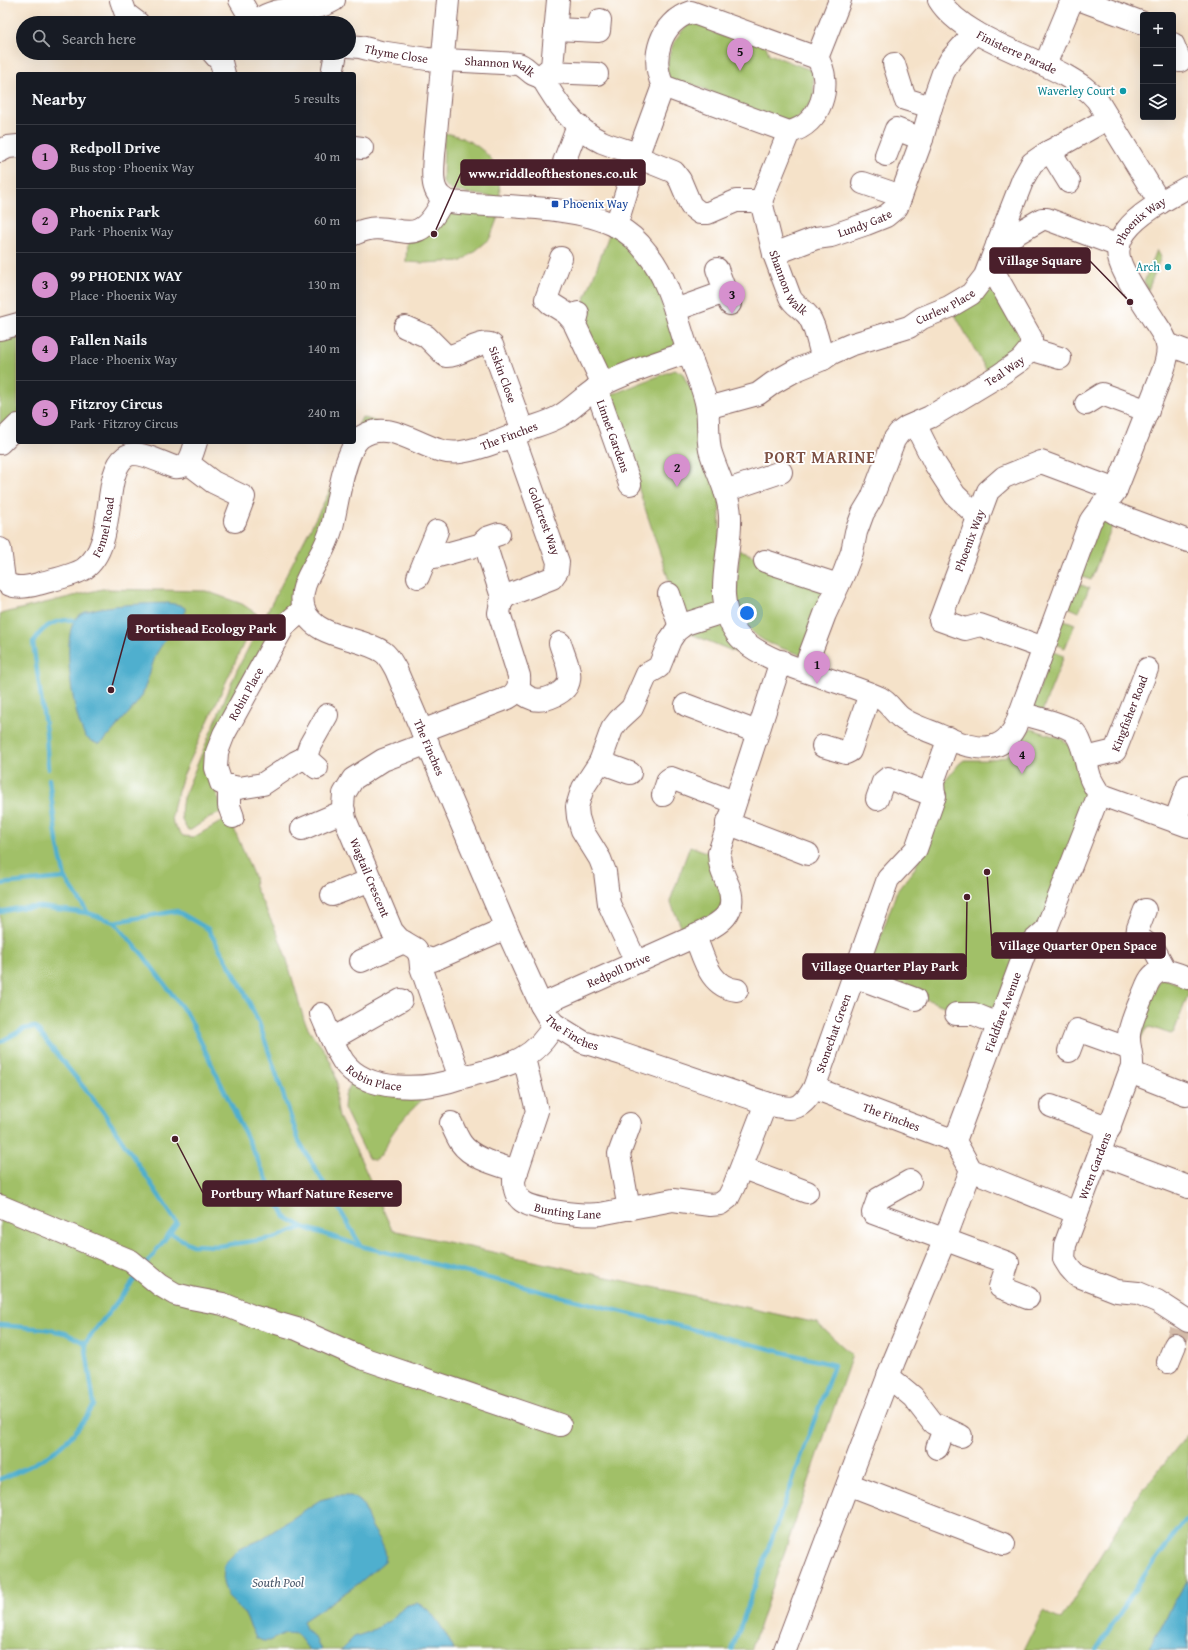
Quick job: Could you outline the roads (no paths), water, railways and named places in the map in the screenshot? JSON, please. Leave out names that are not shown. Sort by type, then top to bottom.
[{"type":"street","points":[[122,0],[126,14],[129,16]]},
{"type":"street","points":[[240,0],[249,16]]},
{"type":"street","points":[[259,16],[267,9],[278,6],[292,4],[327,4],[334,0]]},
{"type":"street","points":[[356,233],[377,227],[402,232],[414,232],[425,226],[430,221],[443,200],[435,191],[433,180],[434,149],[448,0]]},
{"type":"street","points":[[544,74],[552,67],[558,0]]},
{"type":"street","points":[[662,86],[789,132],[798,129],[809,121],[817,111],[823,98],[824,76],[817,58],[840,0]]},
{"type":"street","name":"Finisterre Parade","points":[[939,0],[951,15],[974,32],[1045,65],[1086,88],[1096,100],[1160,203]]},
{"type":"street","points":[[1045,65],[1072,0]]},
{"type":"street","points":[[1081,0],[1140,22]]},
{"type":"street","points":[[616,226],[637,156],[662,86],[657,66],[659,45],[665,33],[693,6],[817,58]]},
{"type":"street","points":[[556,29],[599,31],[600,20]]},
{"type":"street","name":"Lundy Gate","points":[[774,254],[816,238],[831,236],[886,216],[897,207],[922,139],[943,73],[951,59],[974,32]]},
{"type":"street","name":"Thyme Close","points":[[356,46],[380,52],[443,60]]},
{"type":"street","points":[[332,72],[335,60]]},
{"type":"street","name":"Shannon Walk","points":[[443,60],[518,64],[534,76],[544,74],[562,109],[578,126],[601,141],[674,172],[680,180],[691,206],[696,211],[703,214],[736,201],[761,201],[774,254],[793,303],[802,308],[811,319],[823,359]]},
{"type":"street","points":[[894,64],[905,99],[931,107]]},
{"type":"street","points":[[544,74],[597,74]]},
{"type":"street","name":"Curlew Place","points":[[708,408],[758,394],[791,373],[823,359],[832,353],[850,345],[906,328],[922,318],[964,299],[971,294],[979,285],[990,265],[1028,170],[1032,164],[1050,151],[1107,119]]},
{"type":"street","points":[[564,162],[578,126]]},
{"type":"street","points":[[886,155],[896,129],[922,139]]},
{"type":"street","points":[[761,201],[789,132]]},
{"type":"street","points":[[0,151],[8,147],[16,146]]},
{"type":"street","points":[[1050,151],[1068,185]]},
{"type":"street","points":[[863,182],[901,196]]},
{"type":"street","name":"Phoenix Way","points":[[443,200],[462,204],[570,213],[602,220],[629,234],[648,254],[656,266],[674,310],[708,408],[709,442],[728,499],[730,518],[724,599],[726,611],[738,634],[744,641],[759,652],[870,694],[884,701],[906,722],[949,738],[982,748],[988,748],[1000,745],[1011,734],[1090,522],[1094,515],[1109,498],[1148,410],[1166,360],[1182,348],[1162,333],[1121,265],[1119,258],[1119,246],[1125,232],[1131,225],[1160,203],[1188,187]]},
{"type":"street","points":[[997,245],[1037,221],[1047,219],[1119,246]]},
{"type":"street","name":"Linnet Gardens","points":[[561,258],[538,296],[576,318],[600,386],[630,484]]},
{"type":"street","name":"Teal Way","points":[[804,670],[825,614],[852,552],[856,532],[863,513],[872,498],[894,440],[899,433],[908,427],[998,376],[1022,360],[1030,349],[1031,338],[990,265]]},
{"type":"street","points":[[674,310],[727,298],[717,269]]},
{"type":"street","points":[[0,328],[16,324]]},
{"type":"street","name":"Siskin Close","points":[[404,327],[426,336],[446,356],[459,353],[484,343],[491,344],[494,347],[518,433]]},
{"type":"street","points":[[1030,349],[1060,358]]},
{"type":"street","name":"The Finches","points":[[688,352],[600,386],[558,417],[471,450],[451,453],[440,451],[401,435],[382,430],[372,432],[361,438],[351,451],[329,536],[304,586],[304,609],[309,619],[325,631],[367,644],[386,654],[396,670],[506,928],[541,1005],[554,1024],[583,1042],[766,1103],[788,1109],[797,1107],[807,1100],[814,1088],[955,1141]]},
{"type":"street","points":[[1086,404],[1102,394],[1148,410]]},
{"type":"street","points":[[915,424],[935,464],[955,495],[979,518]]},
{"type":"street","points":[[0,443],[16,427]]},
{"type":"street","name":"Goldcrest Way","points":[[503,600],[514,592],[552,578],[557,571],[559,564],[518,433]]},
{"type":"street","points":[[195,444],[188,463],[213,482],[244,497],[235,521]]},
{"type":"street","name":"Fennel Road","points":[[0,549],[4,580],[9,585],[32,586],[80,571],[90,563],[101,545],[107,523],[115,473],[125,457],[130,454],[138,454],[176,467],[188,463]]},
{"type":"street","name":"Phoenix Way","points":[[1044,648],[980,625],[964,629],[940,620],[979,518],[986,495],[996,482],[1004,477],[1044,462],[1109,498]]},
{"type":"street","points":[[725,490],[780,468]]},
{"type":"street","points":[[1109,498],[1118,515],[1188,541]]},
{"type":"street","points":[[418,577],[437,531]]},
{"type":"street","points":[[425,737],[508,698],[514,694],[518,688],[519,676],[499,613],[503,600],[492,537],[482,544],[435,557],[426,557]]},
{"type":"street","points":[[765,561],[838,585]]},
{"type":"street","points":[[668,594],[680,627]]},
{"type":"street","name":"Robin Place","points":[[228,786],[221,783],[216,768],[217,752],[224,734],[285,625],[304,609]]},
{"type":"street","points":[[636,962],[609,904],[605,872],[600,859],[582,830],[577,807],[581,793],[600,762],[612,729],[632,708],[647,674],[659,666],[670,640],[680,627],[726,611]]},
{"type":"street","points":[[518,688],[527,697],[541,700],[565,689],[569,674],[560,644]]},
{"type":"street","name":"Redpoll Drive","points":[[541,1005],[695,936],[710,928],[727,915],[731,905],[732,896],[719,860],[719,853],[727,823],[781,661]]},
{"type":"street","name":"Kingfisher Road","points":[[1086,758],[1115,751],[1146,670]]},
{"type":"street","points":[[823,746],[846,753],[850,751],[870,694]]},
{"type":"street","points":[[686,705],[757,732]]},
{"type":"street","points":[[1020,713],[1061,725],[1072,730],[1078,737],[1086,758],[1091,780],[1099,794],[1181,823],[1188,786]]},
{"type":"street","points":[[233,817],[229,806],[228,786],[240,788],[263,784],[296,762],[311,764],[310,745],[328,715]]},
{"type":"street","name":"Wagtail Crescent","points":[[412,949],[399,939],[392,931],[345,819],[343,806],[344,794],[353,778],[425,737]]},
{"type":"street","name":"Stonechat Green","points":[[814,1088],[888,879],[916,849],[935,796],[933,782],[949,738]]},
{"type":"street","points":[[600,762],[630,773]]},
{"type":"street","points":[[663,795],[668,780],[671,778],[734,802]]},
{"type":"street","points":[[877,799],[883,782],[888,778],[935,796]]},
{"type":"street","name":"Fieldfare Avenue","points":[[955,1141],[1027,947],[1046,930],[1099,794]]},
{"type":"street","points":[[302,829],[344,811]]},
{"type":"street","points":[[727,823],[808,854]]},
{"type":"street","points":[[332,895],[371,880]]},
{"type":"street","points":[[1145,910],[1138,928],[1137,936],[1154,949],[1166,971],[1188,978]]},
{"type":"street","points":[[361,961],[412,949],[433,960],[506,928]]},
{"type":"street","points":[[695,936],[714,979],[722,986],[737,990]]},
{"type":"street","points":[[412,949],[421,967],[460,1078]]},
{"type":"street","name":"Wren Gardens","points":[[1166,971],[1154,974],[1150,978],[1129,1031],[1130,1049],[1133,1059],[1130,1072],[1077,1212],[1064,1250],[1064,1259],[1072,1272],[1082,1278],[1117,1291],[1138,1293],[1158,1301],[1179,1335]]},
{"type":"street","points":[[853,976],[915,999]]},
{"type":"street","points":[[332,1039],[401,1000]]},
{"type":"street","name":"Robin Place","points":[[321,1014],[344,1062],[353,1071],[370,1080],[389,1085],[417,1087],[444,1084],[524,1058],[543,1042],[554,1024]]},
{"type":"street","points":[[956,1014],[974,1014],[998,1024]]},
{"type":"street","points":[[1069,1051],[1077,1030],[1130,1049]]},
{"type":"street","name":"Bunting Lane","points":[[524,1058],[537,1111],[514,1180],[515,1189],[522,1202],[531,1206],[588,1215],[673,1200],[710,1205],[720,1204],[728,1198],[743,1168],[766,1103]]},
{"type":"street","points":[[1130,1072],[1185,1095]]},
{"type":"street","points":[[1050,1107],[1110,1128]]},
{"type":"street","points":[[451,1123],[461,1143],[467,1150],[517,1172]]},
{"type":"street","points":[[629,1208],[619,1158],[620,1148],[630,1124]]},
{"type":"street","points":[[955,1141],[972,1170],[1077,1212]]},
{"type":"street","points":[[1100,1154],[1188,1187]]},
{"type":"street","points":[[743,1168],[807,1192]]},
{"type":"street","points":[[785,1650],[888,1376],[972,1170]]},
{"type":"street","points":[[910,1181],[878,1199],[873,1213],[945,1239],[1004,1253],[1008,1263],[1000,1287],[1028,1298]]},
{"type":"street","points":[[0,1206],[124,1257],[175,1294],[223,1304],[252,1316],[297,1329],[362,1358],[560,1425]]},
{"type":"street","points":[[888,1376],[901,1385],[913,1397],[933,1423],[947,1438]]},
{"type":"street","points":[[848,1484],[1004,1544]]},
{"type":"water","points":[[168,603],[180,605],[185,608],[185,613],[174,626],[156,654],[142,696],[104,741],[98,744],[91,741],[85,736],[80,726],[73,694],[69,656],[69,638],[72,625],[78,616],[95,609],[121,605]]},
{"type":"water","name":"South Pool","points":[[336,1496],[351,1496],[362,1503],[370,1523],[385,1551],[385,1561],[358,1584],[303,1621],[306,1629],[317,1641],[321,1650],[309,1650],[297,1634],[285,1633],[269,1641],[263,1641],[256,1638],[244,1613],[228,1597],[223,1583],[224,1566],[226,1562],[239,1549],[260,1540],[320,1500]]},
{"type":"water","points":[[1188,1581],[1188,1650],[1148,1650],[1173,1601]]},
{"type":"water","points":[[416,1603],[422,1605],[433,1615],[454,1650],[341,1650],[354,1637],[369,1632],[391,1620],[404,1606]]},
{"type":"waterway","points":[[48,769],[46,732],[33,643],[45,628],[55,622],[73,620]]},
{"type":"waterway","points":[[49,779],[57,841],[65,878],[88,913]]},
{"type":"waterway","points":[[0,884],[65,878]]},
{"type":"waterway","points":[[0,912],[19,908],[41,907],[88,913],[114,922],[177,911],[208,929],[242,987],[259,1023],[299,1141],[361,1246]]},
{"type":"waterway","points":[[114,922],[143,955],[189,1017],[285,1217],[303,1227],[361,1246],[834,1365],[732,1650]]},
{"type":"waterway","points":[[0,1042],[24,1029],[35,1027],[102,1110],[177,1223],[145,1266]]},
{"type":"waterway","points":[[170,1233],[192,1245],[218,1246],[274,1238],[303,1227]]},
{"type":"waterway","points":[[0,1325],[45,1329],[65,1333],[85,1343],[138,1275]]},
{"type":"waterway","points":[[0,1479],[32,1465],[55,1451],[66,1442],[91,1411],[94,1405],[85,1343]]},
{"type":"waterway","points":[[1096,1650],[1147,1571],[1188,1517]]},
{"type":"tunnel","points":[[1175,1345],[1180,1330]]},
{"type":"place","name":"Fitzroy Circus","points":[[740,71]]},
{"type":"place","name":"Waverley Court","points":[[1123,91]]},
{"type":"place","name":"Phoenix Way","points":[[555,204]]},
{"type":"place","name":"www.riddleofthestones.co.uk","points":[[434,234]]},
{"type":"place","name":"Arch","points":[[1168,267]]},
{"type":"place","name":"Village Square","points":[[1130,302]]},
{"type":"place","name":"99 PHOENIX WAY","points":[[732,314]]},
{"type":"place","name":"Phoenix Park","points":[[677,487]]},
{"type":"place","name":"Redpoll Drive","points":[[817,684]]},
{"type":"place","name":"Portishead Ecology Park","points":[[111,690]]},
{"type":"place","name":"Fallen Nails","points":[[1022,774]]},
{"type":"place","name":"Village Quarter Open Space","points":[[987,872]]},
{"type":"place","name":"Village Quarter Play Park","points":[[967,897]]},
{"type":"place","name":"Portbury Wharf Nature Reserve","points":[[175,1139]]},
{"type":"district","name":"PORT MARINE","points":[[820,457]]}]
